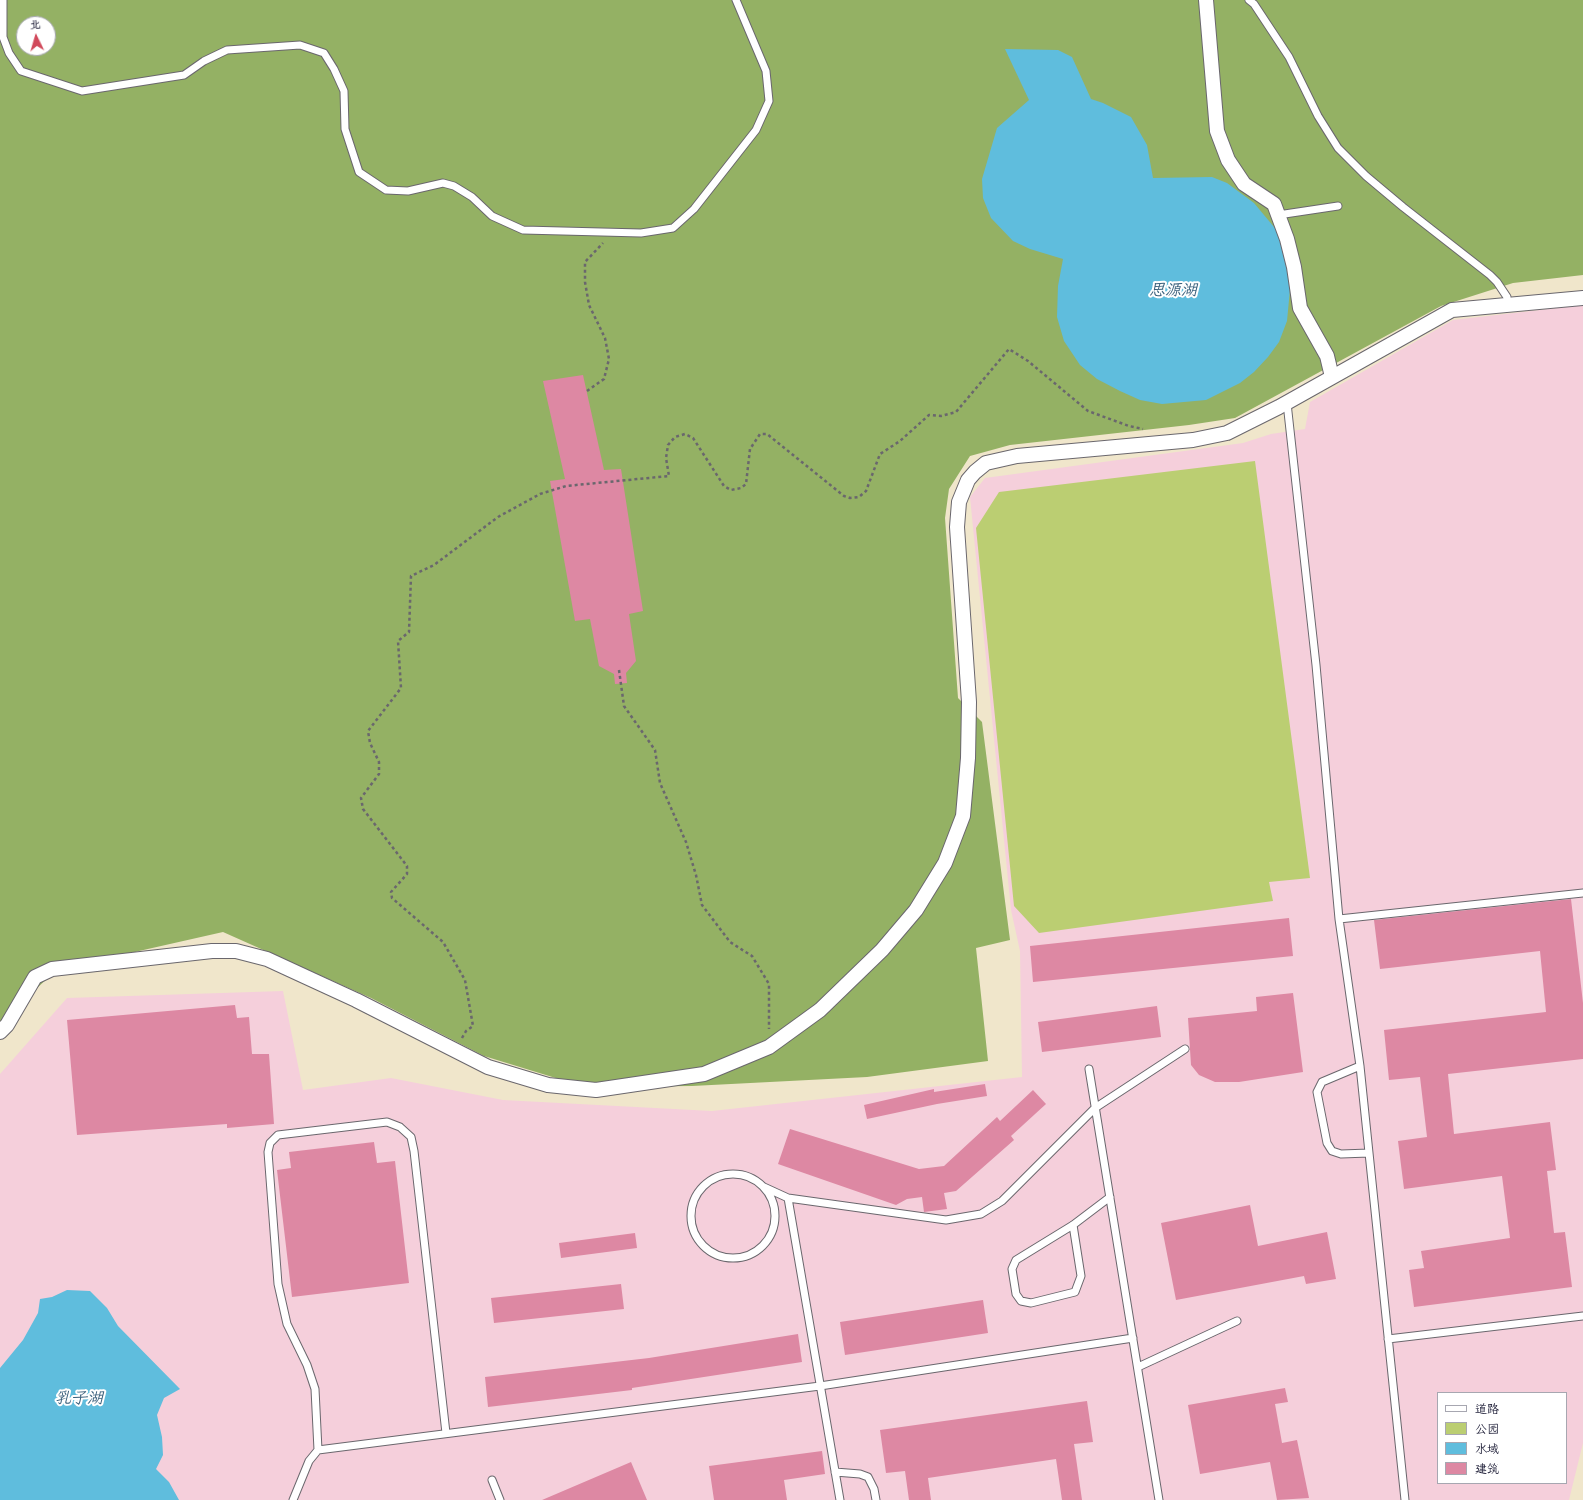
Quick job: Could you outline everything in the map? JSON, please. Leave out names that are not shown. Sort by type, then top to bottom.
[{"type":"street","points":[[1206,0],[1217,131],[1228,160],[1244,184],[1274,204],[1287,239],[1294,267],[1300,308],[1327,356],[1332,377]]},
{"type":"street","points":[[0,1032],[7,1025],[35,977],[52,969],[212,951],[236,951],[267,959],[356,1000],[488,1067],[548,1084],[596,1090],[704,1074],[769,1047],[820,1010],[882,950],[916,910],[945,863],[963,816],[968,758],[969,702],[957,527],[959,502],[968,480],[986,463],[1017,456],[1193,440],[1227,433],[1287,403],[1452,310],[1583,298]]},
{"type":"lane","points":[[3,0],[3,37],[9,53],[21,71],[82,91],[184,75],[204,61],[227,50],[300,45],[324,53],[344,91],[345,129],[359,172],[386,190],[408,192],[443,183],[454,186],[472,197],[492,216],[523,230],[613,233],[641,233],[673,228],[694,209],[756,130],[769,101],[766,71],[736,0]]},
{"type":"lane","points":[[1249,0],[1254,4],[1289,56],[1318,116],[1338,148],[1366,176],[1498,282],[1507,297],[1508,306]]},
{"type":"lane","points":[[1278,215],[1338,206]]},
{"type":"lane","points":[[1287,403],[1316,665],[1339,919],[1360,1066],[1405,1500]]},
{"type":"lane","points":[[1339,919],[1583,893]]},
{"type":"lane","points":[[764,1187],[774,1205],[775,1225],[771,1235],[758,1250],[750,1255],[730,1258],[715,1254],[703,1245],[697,1237],[691,1218],[695,1198],[704,1186],[717,1178],[737,1175],[756,1181],[764,1187],[788,1198],[946,1220],[981,1214],[1002,1201],[1095,1108],[1186,1050]]},
{"type":"lane","points":[[1360,1066],[1322,1082],[1317,1092],[1327,1143],[1332,1151],[1341,1154],[1368,1153]]},
{"type":"lane","points":[[1089,1069],[1159,1500]]},
{"type":"lane","points":[[293,1500],[309,1461],[318,1450],[315,1389],[307,1364],[287,1324],[278,1284],[268,1152],[270,1143],[278,1135],[387,1122],[400,1127],[411,1137],[414,1151],[446,1433]]},
{"type":"lane","points":[[1073,1225],[1081,1276],[1075,1292],[1031,1304],[1021,1301],[1016,1294],[1012,1268],[1016,1260],[1073,1225],[1110,1197]]},
{"type":"lane","points":[[788,1198],[840,1500]]},
{"type":"lane","points":[[1388,1339],[1583,1316]]},
{"type":"lane","points":[[1138,1367],[1237,1321]]},
{"type":"lane","points":[[318,1450],[820,1386],[1133,1338]]},
{"type":"lane","points":[[835,1472],[860,1474],[868,1477],[874,1488],[876,1500]]},
{"type":"lane","points":[[492,1480],[500,1500]]},
{"type":"path","points":[[587,391],[604,379],[609,359],[605,338],[589,304],[585,262],[613,233]]},
{"type":"path","points":[[456,1050],[466,1031],[473,1026],[466,980],[443,942],[392,898],[391,892],[407,874],[407,866],[362,809],[361,798],[379,774],[379,762],[370,743],[368,731],[401,688],[398,642],[408,632],[411,576],[434,565],[498,517],[540,494],[566,486],[669,476],[666,458],[668,445],[675,437],[685,434],[693,438],[724,486],[731,490],[740,488],[746,484],[750,449],[760,434],[767,434],[844,496],[850,498],[859,496],[866,491],[880,454],[900,441],[929,415],[941,416],[956,412],[1009,349],[1028,361],[1088,411],[1129,426],[1150,431]]},
{"type":"path","points":[[619,670],[624,706],[655,750],[660,783],[686,842],[696,875],[702,905],[730,942],[752,956],[769,984],[769,1047]]},
{"type":"shaded area","points":[[1583,305],[1583,1443],[1569,1500],[0,1500],[0,1074],[67,998],[283,991],[303,1090],[391,1078],[503,1100],[712,1111],[1022,1077],[1020,951],[1011,910],[970,497],[985,478],[1243,443],[1271,434],[1305,429],[1310,402],[1453,320]]},
{"type":"green space","points":[[0,0],[1583,0],[1583,275],[1513,283],[1441,306],[1235,418],[1189,425],[1010,445],[970,456],[949,489],[945,518],[958,698],[982,722],[1010,940],[976,948],[988,1061],[867,1077],[692,1086],[585,1087],[484,1056],[371,998],[223,932],[139,951],[49,977],[0,1022]]},
{"type":"green space","points":[[1255,461],[1310,878],[1269,882],[1273,901],[1039,933],[1014,906],[976,528],[999,492]]},
{"type":"water","name":"思源湖","points":[[1005,49],[1058,50],[1072,57],[1091,99],[1103,103],[1131,117],[1147,145],[1153,178],[1212,177],[1227,183],[1254,203],[1279,233],[1291,279],[1287,321],[1279,342],[1268,357],[1254,372],[1240,383],[1206,400],[1162,404],[1140,400],[1120,391],[1097,379],[1080,365],[1064,341],[1057,317],[1058,286],[1063,259],[1030,249],[1013,241],[991,218],[983,198],[982,179],[997,128],[1029,100]]},
{"type":"water","name":"乳子湖","points":[[67,1290],[90,1291],[107,1308],[118,1326],[180,1389],[164,1398],[157,1415],[162,1437],[163,1455],[156,1469],[169,1482],[179,1500],[0,1500],[0,1368],[23,1340],[38,1313],[40,1299],[52,1297]]},
{"type":"building","points":[[583,375],[604,470],[621,469],[643,611],[629,614],[636,661],[626,673],[627,683],[615,684],[614,674],[599,666],[590,619],[575,621],[550,481],[565,479],[543,381]]},
{"type":"building","points":[[1571,899],[1583,1003],[1583,1059],[1448,1074],[1454,1134],[1550,1122],[1556,1170],[1547,1171],[1554,1233],[1565,1232],[1572,1287],[1414,1307],[1409,1270],[1424,1268],[1421,1251],[1510,1238],[1502,1176],[1404,1189],[1398,1141],[1427,1137],[1420,1077],[1389,1080],[1384,1030],[1546,1012],[1540,951],[1380,969],[1374,920]]},
{"type":"building","points":[[1289,918],[1293,956],[1033,982],[1030,946]]},
{"type":"building","points":[[1293,993],[1303,1072],[1239,1082],[1215,1082],[1199,1075],[1191,1065],[1188,1018],[1257,1011],[1256,997]]},
{"type":"building","points":[[235,1005],[237,1018],[249,1017],[252,1054],[269,1054],[274,1124],[227,1128],[227,1124],[77,1135],[67,1020]]},
{"type":"building","points":[[1157,1006],[1161,1037],[1042,1052],[1038,1022]]},
{"type":"building","points":[[985,1084],[987,1096],[937,1104],[867,1119],[864,1105],[934,1089],[934,1092]]},
{"type":"building","points":[[1033,1090],[1046,1104],[1011,1136],[1014,1140],[956,1191],[944,1193],[947,1209],[924,1212],[922,1197],[907,1199],[896,1205],[778,1164],[790,1129],[919,1169],[944,1166],[997,1117],[1000,1121]]},
{"type":"building","points":[[374,1142],[377,1163],[395,1161],[409,1283],[292,1297],[277,1170],[291,1168],[289,1152]]},
{"type":"building","points":[[1250,1205],[1258,1246],[1327,1232],[1336,1279],[1306,1284],[1304,1276],[1176,1300],[1161,1223]]},
{"type":"building","points":[[635,1233],[637,1248],[561,1258],[559,1243]]},
{"type":"building","points":[[621,1284],[624,1309],[494,1323],[491,1298]]},
{"type":"building","points":[[983,1300],[988,1333],[845,1355],[840,1322]]},
{"type":"building","points":[[798,1334],[802,1362],[632,1388],[632,1390],[488,1407],[485,1377],[649,1358]]},
{"type":"building","points":[[1285,1388],[1288,1402],[1275,1404],[1282,1443],[1297,1440],[1309,1498],[1277,1500],[1270,1462],[1200,1474],[1188,1405]]},
{"type":"building","points":[[1087,1401],[1093,1442],[1074,1444],[1082,1500],[1062,1500],[1056,1459],[928,1478],[931,1500],[909,1500],[905,1471],[886,1473],[880,1430]]},
{"type":"building","points":[[822,1451],[825,1474],[784,1480],[787,1500],[714,1500],[709,1466]]},
{"type":"building","points":[[631,1462],[647,1500],[542,1500]]}]
